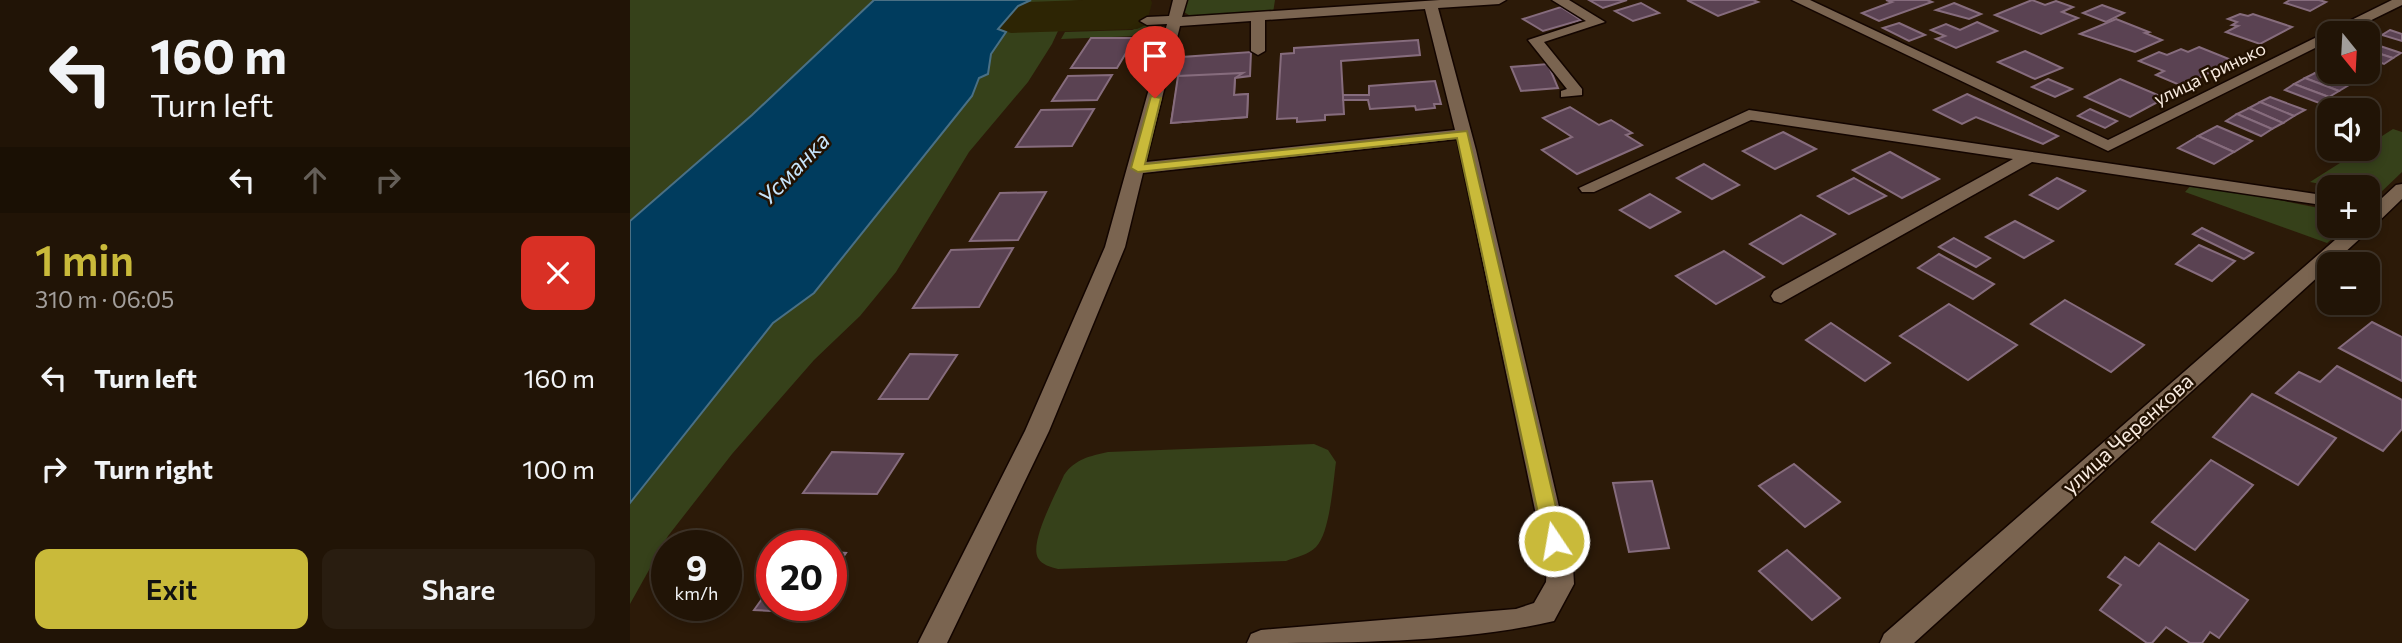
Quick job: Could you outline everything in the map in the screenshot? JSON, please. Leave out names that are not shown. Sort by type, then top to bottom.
[{"type":"street","points":[[1278,0],[1280,16]]},
{"type":"street","points":[[1323,0],[1348,12]]},
{"type":"street","points":[[1147,21],[1176,14],[1258,18],[1499,0]]},
{"type":"street","points":[[1559,0],[1598,22],[1535,40],[1577,92],[1566,94]]},
{"type":"street","name":"улица Гринько","points":[[1799,0],[2108,146],[2317,42]]},
{"type":"street","points":[[2359,21],[2402,0]]},
{"type":"street","points":[[1261,643],[1516,622],[1544,612],[1560,584],[1560,567],[1431,6]]},
{"type":"street","points":[[932,643],[1037,431],[1115,247],[1138,168],[1176,14]]},
{"type":"street","points":[[1258,18],[1258,51]]},
{"type":"street","points":[[1588,188],[1749,115],[2317,199]]},
{"type":"street","points":[[1138,168],[1462,134]]},
{"type":"street","points":[[1781,296],[2029,157]]},
{"type":"street","points":[[2380,206],[2402,189]]},
{"type":"street","name":"улица Черенкова","points":[[1894,643],[2349,238]]},
{"type":"green space","points":[[630,0],[1083,0],[1072,1],[1052,44],[1028,82],[969,152],[896,272],[860,316],[814,360],[732,454],[673,530],[651,530],[651,566],[630,604]]},
{"type":"green space","points":[[1186,0],[1275,0],[1273,13],[1192,17],[1184,12]]},
{"type":"green space","points":[[1147,24],[1161,26],[1163,35],[1061,39],[1065,32],[1132,30]]},
{"type":"green space","points":[[2393,129],[2402,132],[2402,172],[2380,193],[2380,175],[2321,175],[2343,161],[2380,161],[2380,137]]},
{"type":"green space","points":[[2193,183],[2317,208],[2317,238],[2333,238],[2327,243],[2185,192]]},
{"type":"green space","points":[[1314,444],[1328,450],[1336,462],[1325,531],[1316,547],[1302,556],[1286,561],[1058,569],[1044,564],[1038,558],[1037,541],[1050,505],[1064,475],[1083,459],[1108,452]]},
{"type":"sand","points":[[1151,0],[1152,3],[1146,25],[1137,29],[1011,33],[998,29],[1018,6],[1029,2]]},
{"type":"water","name":"Усманка","points":[[874,0],[1031,0],[1018,6],[998,29],[1006,32],[991,54],[988,74],[979,78],[972,96],[814,293],[773,323],[630,503],[630,221],[752,115]]},
{"type":"building","points":[[1589,0],[1627,0],[1603,8]]},
{"type":"building","points":[[1687,0],[1753,0],[1758,2],[1718,16]]},
{"type":"building","points":[[1886,0],[1932,2],[1879,21],[1862,13],[1892,2]]},
{"type":"building","points":[[2032,0],[2045,5],[2056,1],[2073,7],[2062,12],[2078,18],[2041,34],[1995,15]]},
{"type":"building","points":[[2290,0],[2326,2],[2310,11],[2285,3]]},
{"type":"building","points":[[1641,3],[1659,13],[1633,21],[1615,11]]},
{"type":"building","points":[[1954,3],[1981,14],[1969,19],[1936,10]]},
{"type":"building","points":[[2102,5],[2124,13],[2106,22],[2083,13]]},
{"type":"building","points":[[1561,7],[1581,20],[1543,31],[1523,19]]},
{"type":"building","points":[[2240,14],[2253,14],[2292,27],[2260,44],[2226,32],[2238,26],[2232,25],[2237,22],[2228,19]]},
{"type":"building","points":[[2116,19],[2162,40],[2135,52],[2080,34]]},
{"type":"building","points":[[1977,22],[1997,31],[1956,48],[1936,39],[1945,36],[1931,30],[1946,24],[1960,30]]},
{"type":"building","points":[[1899,23],[1925,35],[1909,41],[1883,28]]},
{"type":"building","points":[[2390,30],[2402,34],[2402,41],[2382,35]]},
{"type":"building","points":[[1091,38],[1135,38],[1117,68],[1071,68]]},
{"type":"building","points":[[1418,40],[1420,55],[1341,61],[1344,114],[1325,115],[1325,120],[1297,122],[1297,118],[1277,119],[1281,54],[1294,53],[1294,48]]},
{"type":"building","points":[[2380,46],[2401,53],[2393,58],[2380,54]]},
{"type":"building","points":[[2199,47],[2234,61],[2182,86],[2156,75],[2164,71],[2139,61],[2159,52],[2167,55],[2181,49],[2188,52]]},
{"type":"building","points":[[2025,51],[2062,68],[2035,79],[1998,62]]},
{"type":"building","points":[[1251,52],[1250,76],[1235,78],[1234,95],[1248,94],[1247,117],[1171,123],[1182,57]]},
{"type":"building","points":[[2380,54],[2393,58],[2384,64],[2380,62]]},
{"type":"building","points":[[1548,64],[1558,88],[1521,91],[1511,67]]},
{"type":"building","points":[[1243,73],[1235,78],[1234,95],[1248,94],[1247,117],[1171,123],[1178,76]]},
{"type":"building","points":[[2317,74],[2317,83],[2305,78]]},
{"type":"building","points":[[1112,75],[1097,100],[1052,101],[1068,76]]},
{"type":"building","points":[[2305,78],[2339,91],[2329,97],[2294,84]]},
{"type":"building","points":[[2048,79],[2072,89],[2055,97],[2032,87]]},
{"type":"building","points":[[2120,79],[2165,98],[2130,117],[2085,97]]},
{"type":"building","points":[[1435,81],[1441,104],[1434,104],[1435,108],[1416,110],[1415,106],[1370,109],[1368,100],[1343,100],[1343,95],[1369,95],[1369,86]]},
{"type":"building","points":[[2294,84],[2329,97],[2317,98],[2317,102],[2285,90]]},
{"type":"building","points":[[2321,84],[2349,85],[2339,91]]},
{"type":"building","points":[[1967,94],[2058,136],[2043,144],[1976,117],[1962,124],[1934,110]]},
{"type":"building","points":[[2270,97],[2305,110],[2294,116],[2260,102]]},
{"type":"building","points":[[2260,102],[2294,116],[2283,123],[2249,108]]},
{"type":"building","points":[[1570,107],[1599,125],[1611,120],[1632,133],[1626,135],[1642,145],[1577,174],[1542,150],[1572,137],[1543,118]]},
{"type":"building","points":[[2249,108],[2283,123],[2272,129],[2237,114]]},
{"type":"building","points":[[1094,109],[1072,146],[1016,147],[1041,110]]},
{"type":"building","points":[[2090,109],[2117,121],[2105,128],[2078,116]]},
{"type":"building","points":[[2237,114],[2272,129],[2261,136],[2226,121]]},
{"type":"building","points":[[2217,126],[2252,141],[2234,152],[2198,136]]},
{"type":"building","points":[[1783,132],[1816,149],[1775,169],[1743,151]]},
{"type":"building","points":[[2198,136],[2234,152],[2214,164],[2178,148]]},
{"type":"building","points":[[1890,152],[1939,179],[1902,198],[1853,170]]},
{"type":"building","points":[[1704,164],[1739,185],[1712,199],[1677,178]]},
{"type":"building","points":[[1854,178],[1886,196],[1849,214],[1818,196]]},
{"type":"building","points":[[2057,178],[2085,191],[2058,209],[2030,195]]},
{"type":"building","points":[[1046,192],[1018,240],[970,241],[1000,193]]},
{"type":"building","points":[[1650,194],[1680,212],[1650,228],[1620,210]]},
{"type":"building","points":[[1801,215],[1835,234],[1783,264],[1750,244]]},
{"type":"building","points":[[2015,221],[2053,241],[2024,258],[1986,237]]},
{"type":"building","points":[[2202,228],[2253,253],[2244,259],[2193,234]]},
{"type":"building","points":[[1954,238],[1990,258],[1976,267],[1939,247]]},
{"type":"building","points":[[2199,245],[2235,261],[2212,281],[2176,264]]},
{"type":"building","points":[[1013,248],[979,307],[913,308],[951,250]]},
{"type":"building","points":[[1724,251],[1764,277],[1716,304],[1676,276]]},
{"type":"building","points":[[1939,254],[1994,284],[1973,299],[1918,268]]},
{"type":"building","points":[[2065,300],[2144,345],[2111,372],[2031,324]]},
{"type":"building","points":[[1949,304],[2017,345],[1968,380],[1900,336]]},
{"type":"building","points":[[2372,322],[2402,337],[2402,381],[2339,348]]},
{"type":"building","points":[[1831,323],[1890,363],[1865,381],[1806,340]]},
{"type":"building","points":[[910,354],[957,355],[928,399],[879,399]]},
{"type":"building","points":[[2337,366],[2402,400],[2402,429],[2383,451],[2276,393],[2299,372],[2320,382]]},
{"type":"building","points":[[2252,394],[2336,438],[2298,485],[2213,437]]},
{"type":"building","points":[[832,452],[903,454],[877,494],[803,493]]},
{"type":"building","points":[[2211,460],[2253,485],[2195,550],[2152,522]]},
{"type":"building","points":[[1794,464],[1840,502],[1805,527],[1759,486]]},
{"type":"building","points":[[1652,481],[1669,548],[1629,552],[1613,483]]},
{"type":"building","points":[[2159,543],[2248,600],[2219,638],[2210,632],[2202,643],[2190,643],[2166,627],[2152,643],[2147,643],[2100,610],[2121,585],[2108,577],[2125,557],[2139,566]]},
{"type":"building","points":[[1787,550],[1840,598],[1812,620],[1759,571]]},
{"type":"route","points":[[1155,98],[1138,168],[1462,134],[1468,150],[1554,541]]}]
